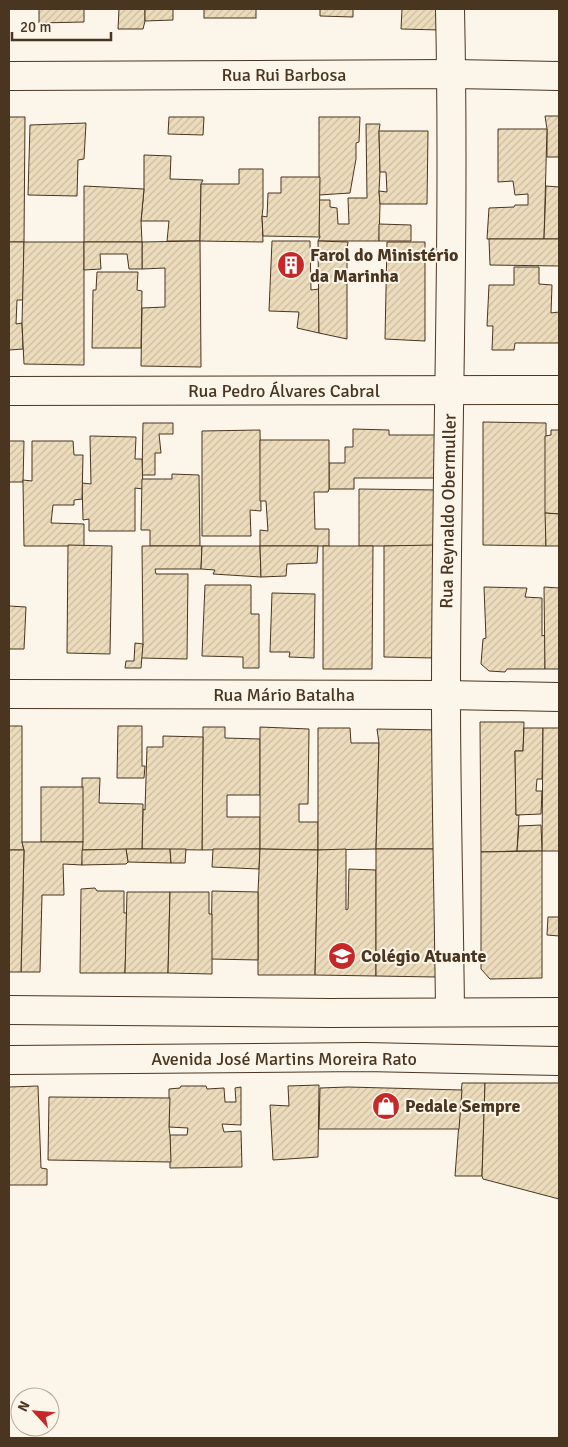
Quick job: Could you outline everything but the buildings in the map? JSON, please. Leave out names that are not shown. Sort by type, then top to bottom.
[{"type":"street","name":"Rua Reynaldo Obermuller","points":[[450,9],[452,74],[446,695],[450,1012]]},
{"type":"street","name":"Rua Rui Barbosa","points":[[9,76],[452,74],[559,76]]},
{"type":"street","name":"Rua Pedro Álvares Cabral","points":[[9,391],[559,390]]},
{"type":"street","name":"Rua Mário Batalha","points":[[9,694],[559,697]]},
{"type":"street","points":[[9,1010],[559,1012]]},
{"type":"street","name":"Avenida José Martins Moreira Rato","points":[[9,1060],[365,1057],[559,1061]]},
{"type":"place","name":"Farol do Ministério da Marinha","points":[[291,265]]},
{"type":"place","name":"Colégio Atuante","points":[[342,956]]},
{"type":"place","name":"Pedale Sempre","points":[[386,1106]]}]
